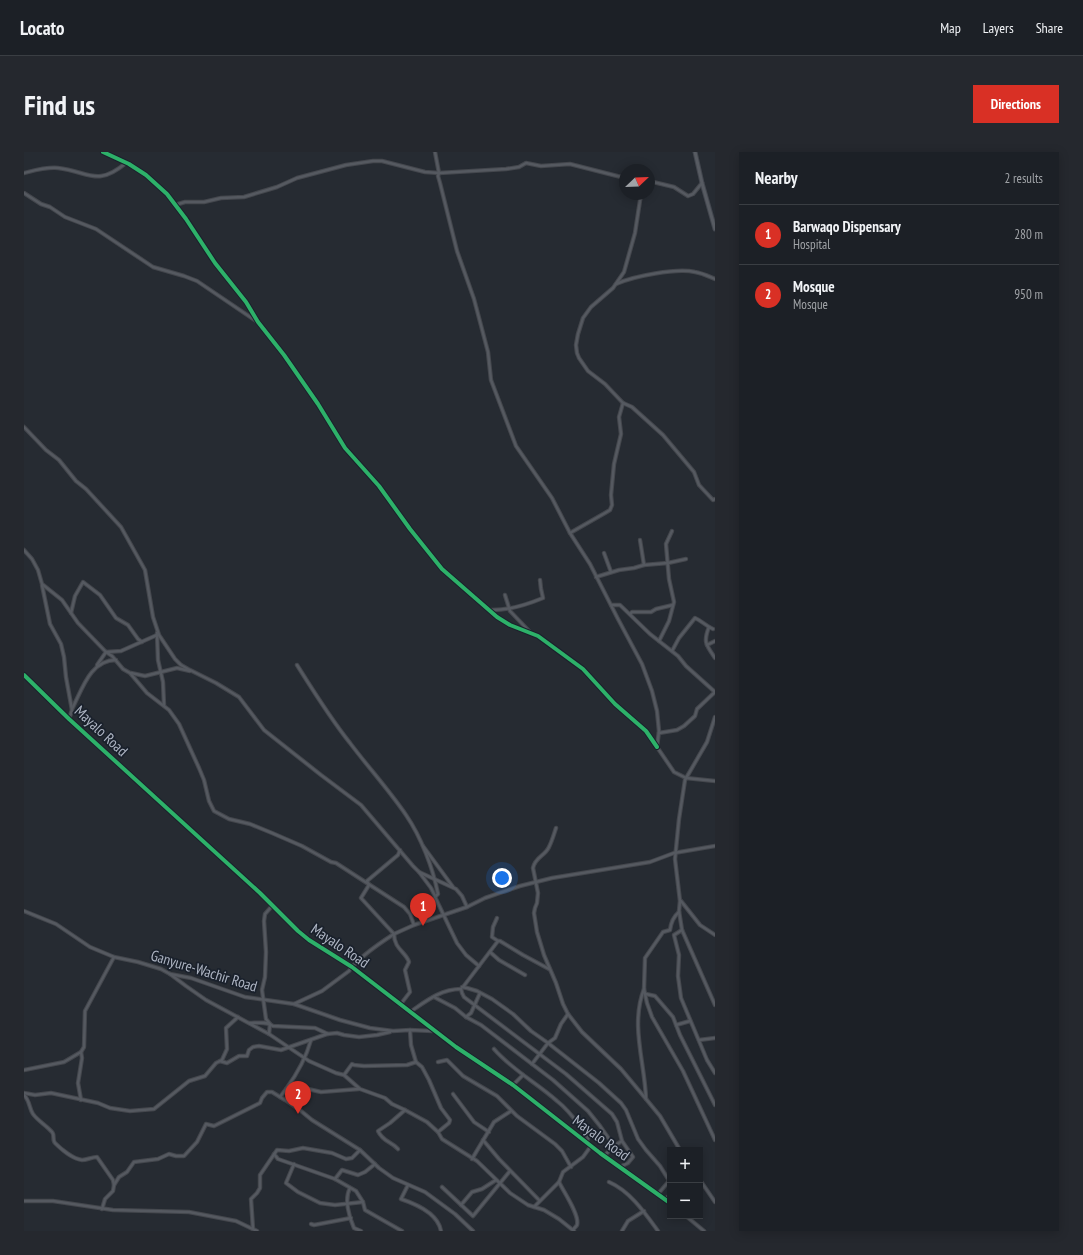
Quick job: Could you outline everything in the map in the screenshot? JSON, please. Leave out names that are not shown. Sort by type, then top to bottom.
[{"type":"main road","points":[[694,152],[715,229]]},
{"type":"street","points":[[103,152],[146,175],[167,194],[186,219],[215,263],[246,302],[258,322],[287,360],[321,409],[345,448],[379,486],[429,554],[447,574],[502,621],[529,632],[543,640],[583,669],[615,704],[646,731],[674,772],[686,778],[715,781]]},
{"type":"street","points":[[435,152],[439,173],[438,176],[453,238],[461,265],[474,299],[486,343],[491,380],[519,452],[552,498],[570,533],[590,564],[645,670],[657,711],[659,733],[657,747]]},
{"type":"street","points":[[175,205],[182,202],[204,202],[222,198],[244,196],[277,187],[297,178],[346,165],[373,161],[382,161],[425,172],[439,173],[506,169],[519,167],[526,163],[541,166],[570,164],[619,176]]},
{"type":"street","points":[[24,173],[40,168],[52,168],[72,170],[91,176],[101,176],[113,173],[126,163]]},
{"type":"street","points":[[655,182],[674,187],[688,196],[693,194],[702,183]]},
{"type":"street","points":[[24,193],[50,207],[65,218],[96,229],[156,268],[197,281],[258,322]]},
{"type":"street","points":[[640,200],[635,233],[621,276],[613,288],[591,307],[583,318],[577,340],[576,353],[588,371],[605,384],[623,403],[632,407],[663,435],[694,472],[699,485],[713,500],[715,499]]},
{"type":"street","points":[[614,285],[638,276],[676,271],[694,272],[715,279]]},
{"type":"street","points":[[570,533],[610,510],[612,505],[611,495],[615,460],[621,434],[619,417],[623,403]]},
{"type":"street","points":[[24,427],[49,453],[60,461],[66,470],[121,527],[144,570],[148,582],[153,618],[157,631],[163,644],[175,659],[181,665],[239,697],[264,730],[315,771],[361,805],[431,888],[457,943],[466,955],[479,966]]},
{"type":"street","points":[[659,642],[669,621],[673,605],[666,544],[672,531]]},
{"type":"street","points":[[640,540],[644,565]]},
{"type":"street","points":[[24,550],[32,559],[38,570],[50,624],[61,644],[72,710]]},
{"type":"street","points":[[604,553],[611,572]]},
{"type":"street","points":[[596,577],[611,572],[644,565],[668,563],[686,559]]},
{"type":"street","points":[[488,610],[497,610],[528,604],[543,598],[540,580]]},
{"type":"street","points":[[71,614],[75,596],[83,582],[100,596],[116,618],[128,625],[142,642]]},
{"type":"street","points":[[42,584],[62,600],[78,623],[106,652],[116,660],[123,669],[130,673],[148,693],[164,705],[175,719],[183,733],[204,780],[209,801],[214,811],[229,819],[250,824],[272,833],[302,846],[331,862],[336,863],[407,910],[414,924]]},
{"type":"street","points":[[505,596],[509,608],[529,632]]},
{"type":"street","points":[[611,605],[620,605],[659,642],[678,656],[686,666],[715,692],[696,709],[695,716],[684,726],[677,730],[659,733]]},
{"type":"street","points":[[630,614],[632,612],[651,612],[656,609],[673,605]]},
{"type":"street","points":[[672,651],[679,638],[695,618],[713,629]]},
{"type":"street","points":[[708,627],[705,637],[707,645],[715,658]]},
{"type":"street","points":[[157,631],[158,660],[162,672],[164,705]]},
{"type":"street","points":[[106,652],[121,651],[157,635]]},
{"type":"street","points":[[707,645],[715,641]]},
{"type":"street","points":[[69,719],[91,671],[106,652]]},
{"type":"street","points":[[96,666],[111,660],[116,660]]},
{"type":"street","points":[[297,665],[334,722],[407,816],[418,834],[435,880],[438,894],[435,896]]},
{"type":"street","points":[[130,673],[145,676],[177,668],[196,672]]},
{"type":"street","name":"Mayalo Road","points":[[24,675],[69,719],[309,940],[352,967],[456,1047],[513,1085],[604,1156],[665,1199]]},
{"type":"street","points":[[715,717],[707,742],[686,778],[679,819],[676,854],[680,901],[679,911],[682,930],[715,1005]]},
{"type":"street","points":[[556,828],[549,848],[536,860],[533,868],[538,893],[538,903],[535,908],[536,923],[542,947],[562,1004],[582,1032],[621,1069],[660,1116],[678,1147]]},
{"type":"street","points":[[422,845],[462,896],[467,907]]},
{"type":"street","points":[[294,1004],[322,990],[349,971],[394,934],[414,924],[467,907],[499,893],[537,882],[561,876],[650,862],[672,854],[715,846]]},
{"type":"street","points":[[400,850],[398,856],[367,881],[369,886],[361,898],[394,934],[394,939],[398,948],[407,957],[409,962],[405,970],[410,992],[400,1005]]},
{"type":"street","points":[[419,872],[454,887]]},
{"type":"street","points":[[680,901],[700,925],[715,936]]},
{"type":"street","points":[[269,1034],[270,1024],[266,1019],[262,990],[265,977],[266,952],[264,921],[266,914],[272,906]]},
{"type":"street","name":"Ganyure-Wachir Road","points":[[24,911],[56,924],[90,947],[114,957],[146,964],[170,974],[191,978],[245,997],[294,1004],[354,1024],[393,1031],[434,1030]]},
{"type":"street","points":[[679,911],[671,922],[670,930],[674,935],[679,955],[678,976],[680,993],[707,1060],[715,1073]]},
{"type":"street","points":[[497,918],[493,927],[492,937],[522,955],[550,969]]},
{"type":"street","points":[[670,930],[663,932],[645,958],[645,994],[652,1017],[683,1071],[715,1140]]},
{"type":"street","points":[[674,935],[682,930]]},
{"type":"street","points":[[498,941],[462,988],[464,997],[583,1088],[609,1112],[617,1122],[622,1141],[633,1157],[628,1163],[620,1167]]},
{"type":"street","points":[[490,952],[525,975]]},
{"type":"street","points":[[24,1070],[64,1062],[81,1052],[84,1047],[85,1011],[114,957]]},
{"type":"street","points":[[170,974],[206,1000],[269,1034],[305,1059],[344,1075],[360,1089],[385,1098],[392,1104],[427,1122],[438,1132],[442,1139],[477,1161],[510,1193],[528,1205],[534,1206],[559,1219],[573,1231],[577,1224],[577,1218],[559,1182]]},
{"type":"street","points":[[410,1012],[426,1000],[453,989],[467,988],[492,999],[581,1071],[599,1083],[624,1106],[638,1139],[667,1176]]},
{"type":"street","points":[[644,989],[640,1000],[638,1014],[639,1040],[646,1099]]},
{"type":"street","points":[[466,1017],[475,1005],[480,993]]},
{"type":"street","points":[[645,994],[654,995],[657,997],[671,1012],[680,1035],[715,1105]]},
{"type":"street","points":[[434,997],[455,1008],[466,1017],[481,1025],[553,1080],[588,1111],[614,1146]]},
{"type":"street","points":[[532,1064],[548,1043],[555,1038],[561,1024],[568,1014]]},
{"type":"street","points":[[24,1094],[35,1095],[52,1093],[98,1103],[110,1108],[130,1111],[154,1109],[189,1082],[205,1076],[219,1061],[222,1060],[227,1049],[226,1028],[238,1017]]},
{"type":"street","points":[[676,1025],[690,1021]]},
{"type":"street","points":[[248,1023],[315,1028],[328,1034]]},
{"type":"street","points":[[410,1030],[411,1045],[416,1062],[422,1067],[441,1108],[450,1120],[449,1123],[438,1132]]},
{"type":"street","points":[[219,1061],[226,1063],[239,1056],[247,1056],[249,1050],[253,1047],[259,1046],[281,1050],[328,1034],[338,1033],[359,1036],[376,1035],[393,1031]]},
{"type":"street","points":[[699,1040],[715,1038]]},
{"type":"street","points":[[280,1097],[305,1059],[311,1040]]},
{"type":"street","points":[[494,1050],[569,1111],[586,1134],[588,1138],[587,1142]]},
{"type":"street","points":[[81,1052],[82,1058],[78,1083],[81,1100]]},
{"type":"street","points":[[438,1062],[447,1060],[463,1076],[497,1096],[511,1111],[555,1144],[571,1167]]},
{"type":"street","points":[[344,1075],[352,1064],[364,1066],[407,1066],[416,1062]]},
{"type":"street","points":[[513,1085],[523,1075]]},
{"type":"street","points":[[286,1089],[308,1089],[321,1092],[360,1089]]},
{"type":"street","points":[[102,1209],[105,1199],[113,1191],[114,1185],[119,1177],[127,1172],[134,1162],[158,1159],[169,1154],[184,1156],[197,1142],[206,1124],[214,1126],[260,1103],[267,1092],[272,1092],[302,1111],[312,1120],[360,1150],[393,1178],[425,1192],[455,1214],[473,1231]]},
{"type":"street","points":[[24,1094],[29,1100],[29,1106],[33,1114],[52,1132],[56,1144],[66,1152],[82,1160],[97,1157],[113,1180],[114,1185]]},
{"type":"street","points":[[453,1094],[474,1122],[489,1132]]},
{"type":"street","points":[[398,1149],[384,1140],[378,1131],[405,1110]]},
{"type":"street","points":[[472,1159],[494,1122],[511,1111]]},
{"type":"street","points":[[483,1140],[510,1171],[539,1200]]},
{"type":"street","points":[[604,1156],[614,1146],[622,1141]]},
{"type":"street","points":[[534,1206],[559,1182],[563,1172],[583,1157],[591,1146]]},
{"type":"street","points":[[253,1229],[251,1199],[260,1188],[260,1175],[278,1150],[303,1148],[332,1153],[346,1160],[352,1158],[360,1150]]},
{"type":"street","points":[[274,1154],[278,1159],[335,1179],[350,1188],[356,1192],[363,1202],[365,1210],[402,1231]]},
{"type":"street","points":[[294,1164],[286,1181],[291,1188],[320,1203],[335,1205],[363,1202]]},
{"type":"street","points":[[335,1179],[342,1170],[358,1175],[365,1172],[375,1164]]},
{"type":"street","points":[[442,1187],[473,1216],[510,1171]]},
{"type":"street","points":[[461,1205],[472,1192],[496,1180]]},
{"type":"street","points":[[609,1182],[617,1186],[644,1211],[658,1231]]},
{"type":"street","points":[[658,1194],[668,1183]]},
{"type":"street","points":[[702,1183],[715,1202]]},
{"type":"street","points":[[408,1185],[401,1199],[428,1212],[438,1222],[441,1231]]},
{"type":"street","points":[[350,1188],[348,1192],[348,1203],[351,1218],[354,1228],[361,1231]]},
{"type":"street","points":[[24,1201],[53,1201],[102,1209],[143,1212],[167,1210],[189,1212],[236,1221],[257,1231]]},
{"type":"street","points":[[622,1231],[628,1221],[644,1211]]},
{"type":"street","points":[[311,1224],[314,1225],[351,1218]]},
{"type":"street","points":[[690,1219],[704,1231]]},
{"type":"cycle path","points":[[103,152],[129,164],[146,175],[167,194],[186,219],[215,263],[246,302],[258,322],[284,355],[318,404],[345,448],[379,486],[410,529],[442,569],[497,617],[510,625],[538,636],[583,669],[615,704],[646,731],[657,747]]},
{"type":"cycle path","points":[[24,675],[69,719],[260,893],[309,940],[352,967],[456,1047],[513,1085],[600,1153],[667,1201]]},
{"type":"place","name":"Barwaqo Dispensary","points":[[423,926]]},
{"type":"place","name":"Mosque","points":[[298,1114]]}]
